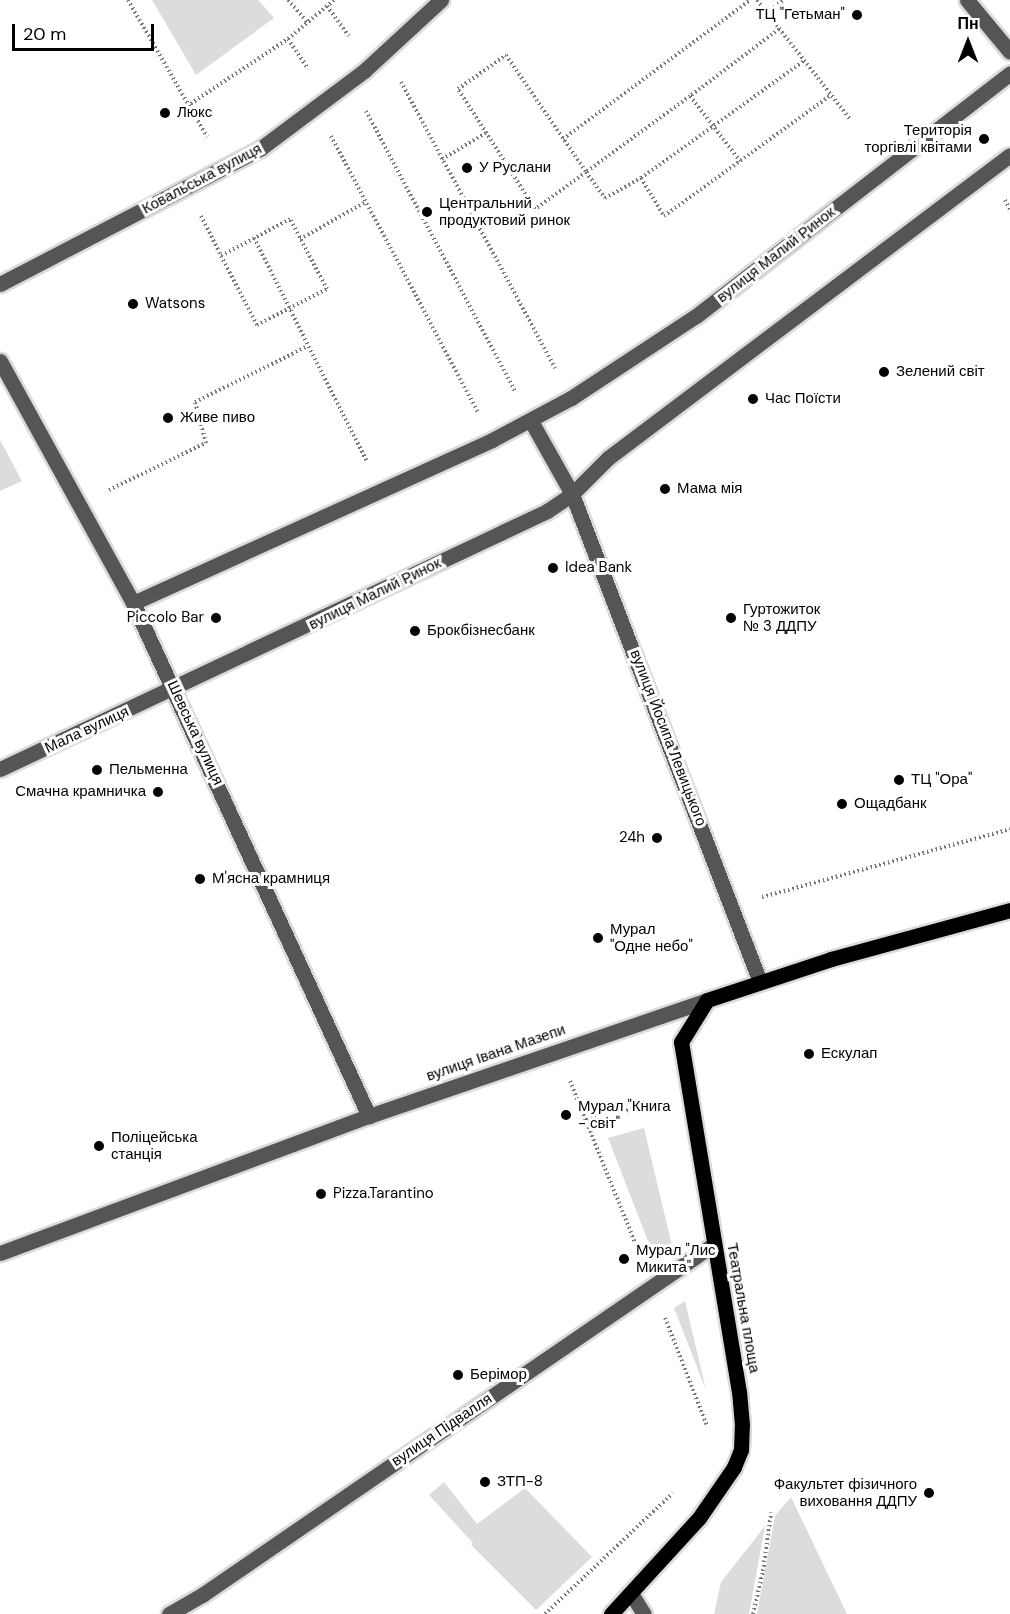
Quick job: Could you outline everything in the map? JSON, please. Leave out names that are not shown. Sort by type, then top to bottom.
[{"type":"main road","name":"вулиця Івана Мазепи","points":[[707,1000],[831,959],[1010,909]]},
{"type":"main road","name":"Театральна площа","points":[[611,1614],[632,1594],[699,1518],[734,1467],[741,1450],[742,1425],[739,1392],[681,1042],[707,1000]]},
{"type":"street","name":"Ковальська вулиця","points":[[0,284],[261,148],[350,82],[441,0]]},
{"type":"street","points":[[967,0],[1010,51]]},
{"type":"street","name":"вулиця Малий Ринок","points":[[133,603],[492,440],[571,398],[696,316],[1010,73]]},
{"type":"street","name":"вулиця Малий Ринок","points":[[175,689],[547,511],[573,494],[608,458],[1010,155]]},
{"type":"street","name":"Шевська вулиця","points":[[0,361],[133,603],[175,689],[369,1116]]},
{"type":"street","points":[[531,421],[573,494]]},
{"type":"street","name":"вулиця Йосипа Левицького","points":[[573,494],[760,982]]},
{"type":"street","name":"Мала вулиця","points":[[0,769],[175,689]]},
{"type":"street","name":"вулиця Івана Мазепи","points":[[0,1253],[369,1116],[707,1000]]},
{"type":"street","name":"вулиця Підвалля","points":[[169,1614],[202,1594],[714,1244]]},
{"type":"street","points":[[632,1594],[644,1614]]},
{"type":"path","points":[[128,0],[187,106],[207,137]]},
{"type":"path","points":[[288,0],[308,23]]},
{"type":"path","points":[[187,106],[288,39],[334,0]]},
{"type":"path","points":[[563,139],[750,0]]},
{"type":"path","points":[[757,0],[850,119]]},
{"type":"path","points":[[766,13],[783,0]]},
{"type":"path","points":[[327,6],[349,36]]},
{"type":"path","points":[[780,29],[690,96],[586,172],[535,210],[458,89],[506,55],[563,139],[586,172],[605,198],[641,178],[804,61]]},
{"type":"path","points":[[288,39],[308,69]]},
{"type":"path","points":[[385,52],[571,398]]},
{"type":"path","points":[[350,82],[531,421]]},
{"type":"path","points":[[641,178],[664,216],[831,95]]},
{"type":"path","points":[[690,96],[740,161]]},
{"type":"path","points":[[316,107],[492,440]]},
{"type":"path","points":[[442,159],[486,133]]},
{"type":"path","points":[[186,189],[257,326],[327,289],[290,219],[221,256]]},
{"type":"path","points":[[300,239],[366,202]]},
{"type":"path","points":[[254,238],[381,491]]},
{"type":"path","points":[[79,505],[206,443],[195,402],[308,346]]},
{"type":"path","points":[[757,898],[1010,829]]},
{"type":"path","points":[[587,1120],[649,1105]]},
{"type":"path","points":[[545,1614],[674,1493]]},
{"type":"path","points":[[753,1614],[763,1571],[771,1513]]},
{"type":"shaded area","points":[[152,0],[258,0],[274,18],[196,75]]},
{"type":"shaded area","points":[[0,440],[22,481],[0,491]]},
{"type":"shaded area","points":[[644,1128],[673,1250],[655,1259],[608,1138]]},
{"type":"shaded area","points":[[685,1301],[706,1390],[674,1308]]},
{"type":"shaded area","points":[[444,1482],[477,1524],[525,1488],[592,1557],[536,1610],[471,1545],[473,1543],[429,1495]]},
{"type":"shaded area","points":[[791,1497],[847,1614],[757,1614],[775,1516]]},
{"type":"shaded area","points":[[765,1526],[749,1614],[714,1614],[721,1582]]},
{"type":"place","name":"ТЦ \"Гетьман\"","points":[[857,15]]},
{"type":"place","name":"Люкс","points":[[165,113]]},
{"type":"place","name":"Територія торгівлі квітами","points":[[984,139]]},
{"type":"place","name":"У Руслани","points":[[467,168]]},
{"type":"place","name":"Центральний продуктовий ринок","points":[[427,212]]},
{"type":"place","name":"Watsons","points":[[133,304]]},
{"type":"place","name":"Зелений світ","points":[[884,372]]},
{"type":"place","name":"Час Поїсти","points":[[753,399]]},
{"type":"place","name":"Живе пиво","points":[[168,418]]},
{"type":"place","name":"Мама мія","points":[[665,489]]},
{"type":"place","name":"Idea Bank","points":[[553,568]]},
{"type":"place","name":"Piccolo Bar","points":[[216,618]]},
{"type":"place","name":"Гуртожиток № 3 ДДПУ","points":[[731,618]]},
{"type":"place","name":"Брокбізнесбанк","points":[[415,631]]},
{"type":"place","name":"Пельменна","points":[[97,770]]},
{"type":"place","name":"ТЦ \"Ора\"","points":[[899,780]]},
{"type":"place","name":"Смачна крамничка","points":[[158,792]]},
{"type":"place","name":"Ощадбанк","points":[[842,804]]},
{"type":"place","name":"24h","points":[[657,838]]},
{"type":"place","name":"М'ясна крамниця","points":[[200,879]]},
{"type":"place","name":"Мурал \"Одне небо\"","points":[[598,938]]},
{"type":"place","name":"Ескулап","points":[[809,1054]]},
{"type":"place","name":"Мурал \"Книга - світ\"","points":[[566,1115]]},
{"type":"place","name":"Поліцейська станція","points":[[99,1146]]},
{"type":"place","name":"Pizza.Tarantino","points":[[321,1194]]},
{"type":"place","name":"Мурал \"Лис Микита\"","points":[[624,1259]]},
{"type":"place","name":"Берімор","points":[[458,1375]]},
{"type":"place","name":"ЗТП-8","points":[[485,1482]]},
{"type":"place","name":"Факультет фізичного виховання ДДПУ","points":[[929,1493]]}]
